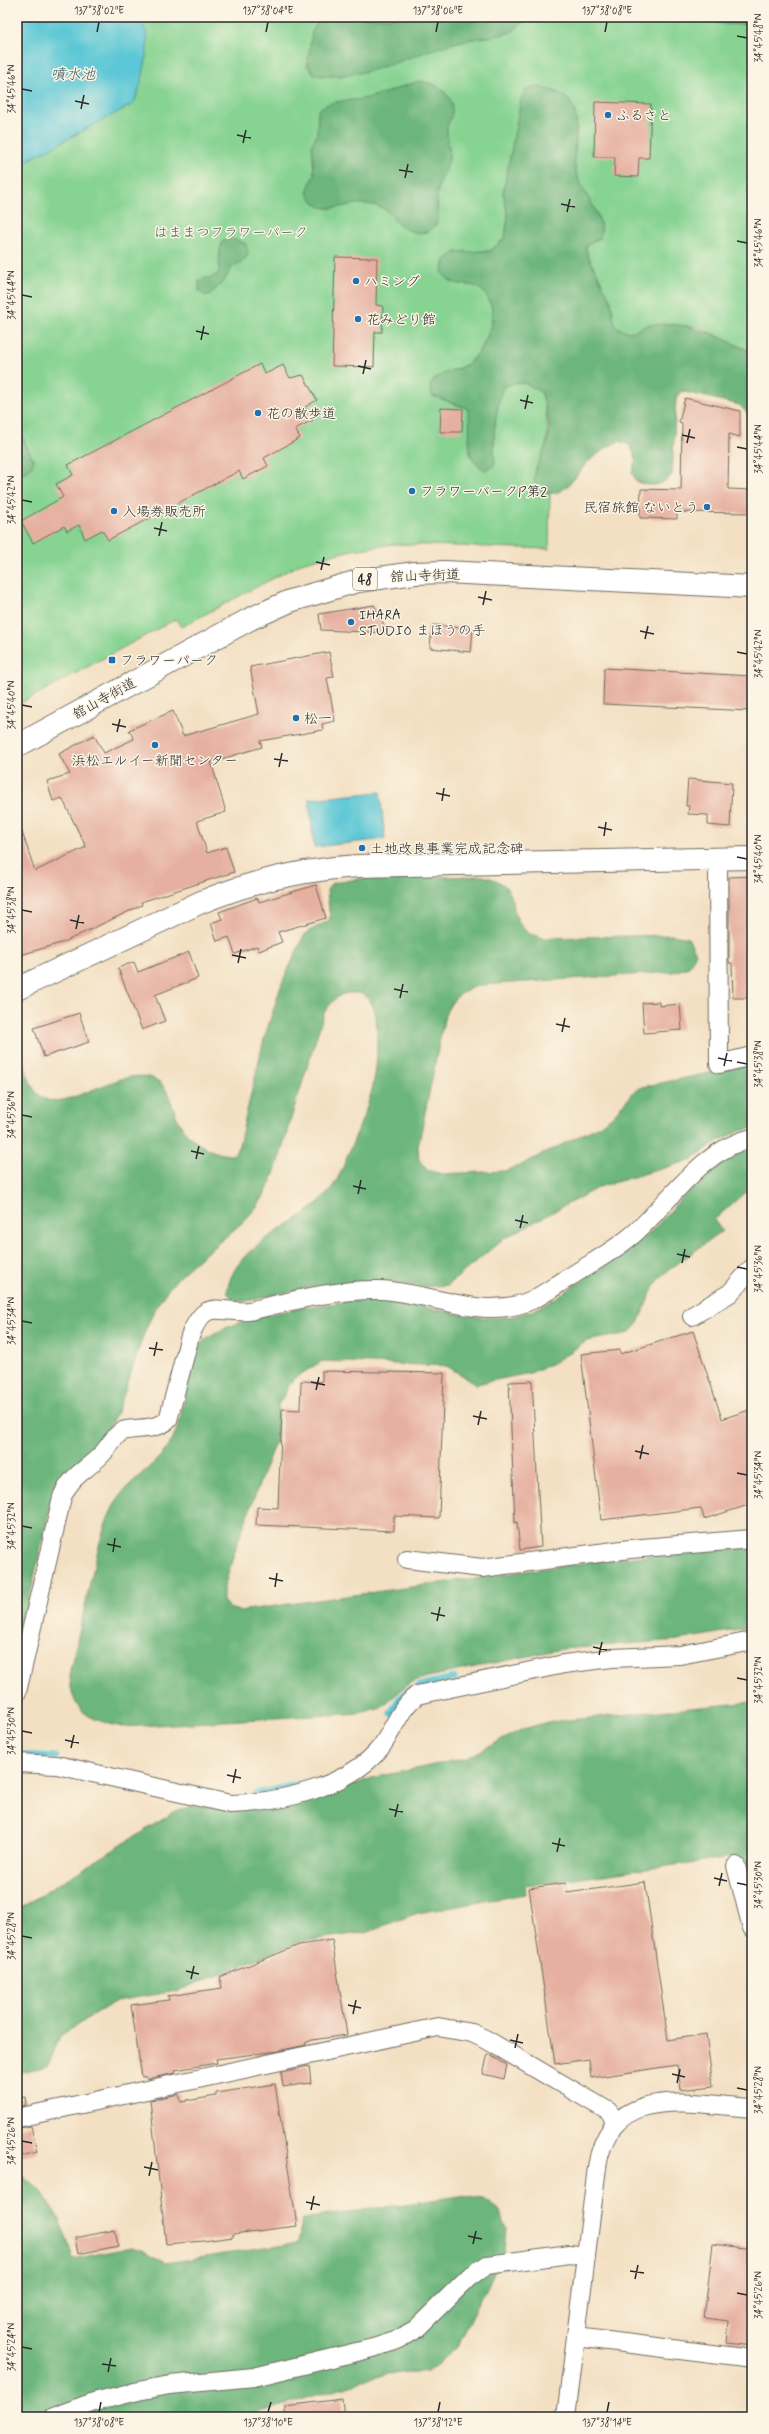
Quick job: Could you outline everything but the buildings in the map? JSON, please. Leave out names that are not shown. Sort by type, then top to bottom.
[{"type":"main road","name":"舘山寺街道","points":[[17,746],[250,619],[303,596],[358,581],[415,573],[445,572],[752,587]]},
{"type":"main road","points":[[17,989],[199,903],[230,890],[293,872],[358,866],[752,858]]},
{"type":"street","points":[[718,858],[719,1064],[752,1056]]},
{"type":"street","points":[[17,1692],[62,1497],[66,1488],[78,1473],[101,1455],[122,1430],[154,1427],[168,1420],[190,1336],[194,1326],[208,1311],[215,1308],[244,1311],[322,1295],[370,1290],[394,1292],[482,1308],[517,1306],[534,1299],[610,1251],[634,1233],[699,1168],[720,1151],[752,1138]]},
{"type":"street","points":[[692,1316],[730,1293],[752,1268]]},
{"type":"street","points":[[407,1559],[463,1567],[488,1567],[630,1549],[752,1539]]},
{"type":"street","points":[[17,1763],[57,1765],[230,1804],[257,1802],[318,1789],[352,1773],[380,1748],[406,1704],[418,1695],[564,1664],[604,1659],[680,1655],[752,1641]]},
{"type":"street","points":[[736,1866],[752,1928]]},
{"type":"street","points":[[17,2118],[438,2028],[472,2033],[487,2040],[608,2111],[617,2122]]},
{"type":"street","points":[[566,2417],[599,2151],[605,2136],[617,2122],[643,2106],[659,2103],[752,2108]]},
{"type":"street","points":[[53,2417],[94,2402],[138,2391],[170,2385],[254,2377],[372,2348],[395,2341],[416,2329],[468,2277],[487,2265],[570,2254],[586,2256]]},
{"type":"street","points":[[576,2337],[752,2359]]},
{"type":"green space","name":"はままつフラワーパーク","points":[[17,17],[752,17],[752,352],[698,327],[668,324],[648,325],[635,332],[623,331],[615,325],[600,279],[587,254],[586,246],[600,238],[601,231],[597,215],[580,183],[575,170],[575,120],[570,101],[555,92],[508,169],[503,193],[508,217],[505,238],[490,251],[456,252],[451,282],[467,283],[475,286],[485,293],[490,303],[492,313],[491,325],[482,347],[467,364],[447,372],[448,402],[467,408],[471,421],[470,455],[495,464],[495,425],[503,387],[514,383],[523,383],[542,393],[548,432],[545,450],[535,469],[541,491],[550,494],[549,549],[394,544],[352,550],[304,562],[181,627],[176,619],[17,705]]},
{"type":"green space","points":[[321,17],[526,17],[516,28],[508,33],[454,43],[368,71],[350,75],[332,76],[314,75],[307,65],[312,32]]},
{"type":"green space","points":[[698,17],[752,17],[752,24],[718,23]]},
{"type":"green space","points":[[419,81],[439,87],[449,97],[452,110],[451,118],[447,126],[449,158],[438,189],[438,219],[436,225],[426,232],[418,233],[401,227],[390,214],[375,205],[360,204],[330,208],[318,205],[312,200],[307,192],[314,174],[312,145],[317,133],[318,110],[329,104],[364,99]]},
{"type":"green space","points":[[535,86],[560,93],[568,99],[575,112],[577,130],[575,167],[580,183],[597,215],[601,231],[600,238],[586,246],[587,254],[611,301],[615,325],[629,332],[653,324],[689,327],[711,334],[752,352],[752,419],[740,405],[681,391],[676,398],[672,475],[660,484],[647,485],[636,481],[632,472],[636,459],[630,445],[619,441],[603,450],[589,461],[570,484],[558,492],[552,493],[541,490],[535,483],[534,477],[548,438],[548,418],[542,393],[524,383],[515,383],[503,387],[495,425],[495,464],[488,471],[479,466],[473,460],[470,453],[469,417],[467,408],[432,396],[430,385],[433,380],[441,375],[466,365],[479,351],[489,333],[492,323],[492,313],[491,303],[486,295],[478,287],[455,283],[442,273],[445,260],[456,252],[490,251],[505,238],[508,217],[503,193],[521,99],[525,90]]},
{"type":"green space","points":[[229,239],[237,240],[246,244],[248,253],[245,260],[232,267],[225,280],[210,295],[203,295],[199,291],[199,281],[204,278],[211,278],[218,274],[221,245],[223,241]]},
{"type":"green space","points":[[17,426],[34,461],[29,470],[17,476]]},
{"type":"green space","points":[[483,876],[496,880],[505,886],[512,899],[519,923],[527,932],[531,934],[543,938],[673,935],[688,938],[696,953],[689,967],[673,972],[481,985],[468,989],[459,995],[451,1003],[445,1015],[418,1147],[419,1160],[427,1170],[442,1174],[504,1171],[519,1166],[599,1126],[613,1116],[634,1091],[642,1087],[752,1064],[752,1128],[740,1131],[714,1143],[691,1160],[599,1187],[503,1239],[448,1285],[424,1287],[382,1281],[369,1281],[320,1285],[247,1301],[234,1301],[227,1292],[232,1275],[241,1261],[267,1238],[312,1208],[329,1192],[343,1167],[363,1118],[371,1093],[376,1067],[376,1017],[373,1006],[364,994],[350,993],[341,995],[324,1013],[277,1165],[267,1191],[254,1210],[243,1221],[192,1265],[170,1287],[150,1320],[124,1393],[109,1428],[96,1445],[65,1475],[53,1494],[17,1652],[17,1047],[20,1050],[32,1086],[39,1095],[50,1100],[63,1100],[112,1082],[129,1077],[144,1076],[158,1081],[165,1088],[177,1118],[186,1133],[208,1149],[233,1155],[238,1149],[264,1039],[282,983],[302,939],[307,932],[330,920],[327,890],[332,883],[359,879]]},
{"type":"green space","points":[[752,1148],[752,1186],[714,1220],[722,1231],[662,1275],[653,1288],[638,1323],[629,1333],[587,1341],[555,1362],[530,1373],[476,1384],[447,1366],[322,1361],[293,1379],[278,1405],[277,1436],[237,1544],[223,1591],[223,1601],[229,1608],[239,1611],[612,1559],[752,1547],[752,1627],[678,1640],[562,1649],[427,1677],[411,1682],[381,1707],[361,1713],[122,1727],[109,1724],[89,1716],[76,1704],[71,1684],[70,1670],[100,1540],[107,1520],[117,1500],[123,1492],[159,1458],[171,1442],[180,1419],[191,1366],[195,1355],[201,1344],[212,1334],[256,1318],[312,1306],[362,1300],[398,1302],[479,1317],[499,1318],[519,1315],[548,1303],[624,1253],[653,1229],[706,1174],[720,1163],[736,1154]]},
{"type":"green space","points":[[752,1702],[752,1897],[737,1860],[725,1858],[524,1886],[525,1894],[418,1913],[366,1932],[299,1942],[177,1991],[116,2001],[60,2036],[48,2066],[17,2073],[17,1910],[176,1811],[192,1806],[258,1810],[321,1797],[372,1778],[467,1758],[523,1729],[549,1722]]},
{"type":"green space","points":[[17,2169],[47,2199],[64,2231],[73,2259],[132,2247],[143,2250],[165,2263],[298,2243],[302,2219],[460,2196],[483,2199],[500,2211],[507,2228],[505,2252],[456,2348],[436,2366],[427,2371],[387,2374],[244,2417],[17,2417]]},
{"type":"water","name":"噴水池","points":[[17,17],[131,17],[143,26],[148,41],[146,59],[139,91],[133,104],[17,166]]},
{"type":"water","points":[[380,792],[385,839],[314,847],[309,799]]},
{"type":"waterway","points":[[419,1686],[454,1678]]},
{"type":"waterway","points":[[391,1713],[400,1698],[410,1691]]},
{"type":"waterway","points":[[19,1755],[56,1757]]},
{"type":"waterway","points":[[256,1794],[307,1783]]},
{"type":"place","name":"ふるさと","points":[[608,115]]},
{"type":"place","name":"ハミング","points":[[356,281]]},
{"type":"place","name":"花みどり館","points":[[358,319]]},
{"type":"place","name":"花の散歩道","points":[[258,413]]},
{"type":"place","name":"フラワーパークP第2","points":[[412,491]]},
{"type":"place","name":"民宿旅館 ないとう","points":[[707,507]]},
{"type":"place","name":"入場券販売所","points":[[114,511]]},
{"type":"place","name":"IHARA STUDIO まほうの手","points":[[351,622]]},
{"type":"place","name":"フラワーパーク","points":[[112,660]]},
{"type":"place","name":"松一","points":[[296,718]]},
{"type":"place","name":"浜松エルイー新聞センター","points":[[155,745]]},
{"type":"place","name":"土地改良事業完成記念碑","points":[[362,848]]}]
